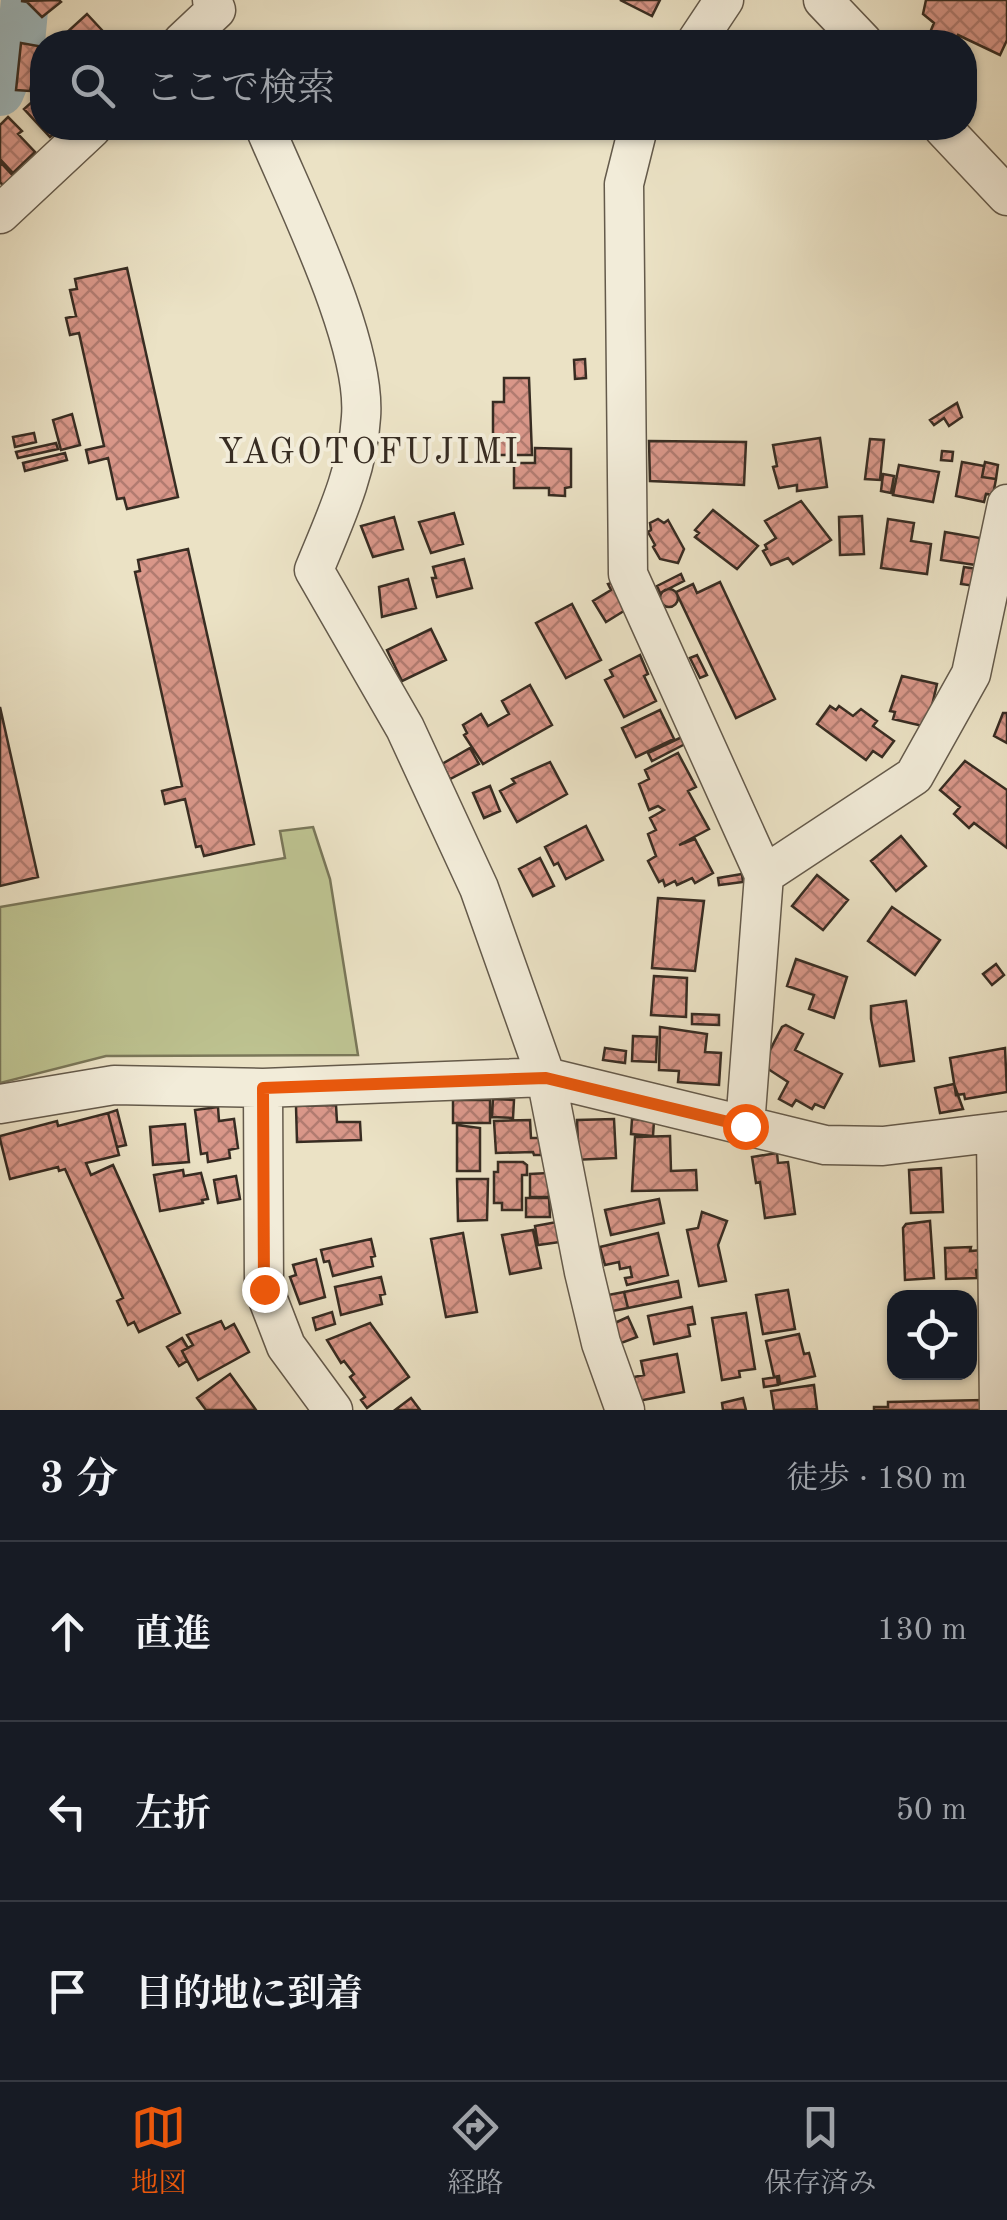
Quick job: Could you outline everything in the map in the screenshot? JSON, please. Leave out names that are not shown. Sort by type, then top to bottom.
[{"type":"street","points":[[704,30],[724,0]]},
{"type":"street","points":[[823,0],[852,30]]},
{"type":"street","points":[[198,30],[220,13]]},
{"type":"street","points":[[0,214],[79,140]]},
{"type":"street","points":[[270,140],[324,269],[354,356],[362,416],[346,493],[314,570],[404,728],[479,888],[546,1078],[600,1343],[624,1410]]},
{"type":"street","points":[[635,140],[624,184],[628,574],[764,875],[745,1126]]},
{"type":"street","points":[[954,140],[1007,196]]},
{"type":"street","points":[[764,875],[914,776],[971,674],[1007,504]]},
{"type":"street","points":[[0,1104],[114,1085],[263,1088],[546,1078],[826,1146],[882,1146],[1001,1132],[999,1410]]},
{"type":"street","points":[[263,1088],[264,1289],[286,1346],[333,1410]]},
{"type":"green space","points":[[313,827],[330,879],[358,1055],[106,1056],[0,1083],[0,907],[285,858],[280,831]]},
{"type":"building","points":[[59,0],[42,17],[21,1]]},
{"type":"building","points":[[620,0],[660,0],[652,16]]},
{"type":"building","points":[[926,0],[1007,0],[1007,40],[1000,55],[977,44],[977,30],[931,30],[934,23],[923,14]]},
{"type":"building","points":[[87,14],[102,30],[69,30]]},
{"type":"building","points":[[21,43],[30,45],[30,91],[16,90]]},
{"type":"building","points":[[8,117],[35,152],[13,173],[0,159],[0,125]]},
{"type":"building","points":[[0,162],[17,180],[7,190],[0,182]]},
{"type":"building","points":[[127,268],[178,497],[127,509],[124,498],[117,499],[108,458],[89,463],[86,450],[104,446],[79,333],[70,335],[66,318],[76,316],[70,290],[77,289],[75,279]]},
{"type":"building","points":[[585,359],[586,378],[575,379],[574,360]]},
{"type":"building","points":[[504,378],[529,378],[532,455],[498,455],[498,435],[493,435],[493,402],[504,402]]},
{"type":"building","points":[[957,403],[962,417],[949,426],[944,418],[934,425],[930,420]]},
{"type":"building","points":[[72,414],[80,445],[61,450],[53,420]]},
{"type":"building","points":[[34,433],[36,442],[15,447],[13,437]]},
{"type":"building","points":[[820,438],[827,487],[797,491],[797,485],[779,488],[773,467],[777,466],[773,445]]},
{"type":"building","points":[[870,439],[884,440],[880,480],[865,479]]},
{"type":"building","points":[[649,441],[746,442],[744,485],[650,481]]},
{"type":"building","points":[[56,443],[58,449],[18,458],[16,452]]},
{"type":"building","points":[[535,448],[571,449],[571,487],[565,488],[565,496],[549,495],[549,488],[514,488],[514,463],[535,463]]},
{"type":"building","points":[[942,451],[953,452],[952,461],[941,460]]},
{"type":"building","points":[[65,453],[67,460],[25,471],[23,463]]},
{"type":"building","points":[[962,462],[984,466],[982,477],[996,479],[993,495],[986,494],[984,502],[956,496]]},
{"type":"building","points":[[985,462],[998,465],[996,479],[982,477]]},
{"type":"building","points":[[899,465],[939,472],[933,502],[893,495]]},
{"type":"building","points":[[883,474],[894,476],[891,493],[881,491]]},
{"type":"building","points":[[801,501],[831,540],[793,564],[788,558],[771,565],[763,551],[776,538],[765,521]]},
{"type":"building","points":[[713,510],[758,546],[737,569],[695,537],[699,533],[695,530]]},
{"type":"building","points":[[454,513],[463,544],[431,553],[419,522]]},
{"type":"building","points":[[862,516],[864,554],[840,555],[839,517]]},
{"type":"building","points":[[394,517],[403,549],[373,557],[361,526]]},
{"type":"building","points":[[658,519],[664,523],[668,520],[684,549],[678,563],[660,559],[653,547],[648,532],[650,523]]},
{"type":"building","points":[[888,519],[914,523],[911,541],[931,544],[927,574],[881,568]]},
{"type":"building","points":[[945,532],[980,538],[976,565],[941,560]]},
{"type":"building","points":[[188,549],[254,844],[204,856],[201,846],[196,847],[185,799],[165,804],[162,791],[182,786],[135,572],[140,571],[138,560]]},
{"type":"building","points":[[464,559],[472,588],[437,597],[433,567]]},
{"type":"building","points":[[964,567],[985,570],[983,587],[961,584]]},
{"type":"building","points":[[681,574],[684,581],[660,593],[657,586]]},
{"type":"building","points":[[408,579],[416,608],[382,617],[379,587]]},
{"type":"building","points":[[618,581],[627,609],[606,622],[593,601],[611,590],[608,584]]},
{"type":"building","points":[[720,582],[775,699],[736,718],[676,592],[693,584],[697,593]]},
{"type":"building","points":[[669,589],[676,591],[676,605],[669,607],[662,605],[660,598],[662,591]]},
{"type":"building","points":[[572,604],[601,660],[566,678],[536,623]]},
{"type":"building","points":[[431,629],[446,660],[402,681],[387,650]]},
{"type":"building","points":[[640,655],[648,674],[644,676],[656,701],[624,717],[605,680],[613,676],[610,670]]},
{"type":"building","points":[[697,655],[707,675],[700,678],[690,658]]},
{"type":"building","points":[[902,676],[937,684],[927,727],[893,719],[895,712],[890,711]]},
{"type":"building","points":[[530,685],[552,725],[483,764],[464,735],[467,733],[463,725],[481,714],[488,726],[509,714],[502,701]]},
{"type":"building","points":[[830,706],[836,710],[839,706],[853,716],[861,709],[877,721],[873,726],[894,741],[882,757],[873,751],[866,760],[817,724]]},
{"type":"building","points":[[0,707],[38,877],[0,886]]},
{"type":"building","points":[[660,710],[674,739],[636,757],[622,728]]},
{"type":"building","points":[[1003,713],[1007,713],[1007,743],[994,736]]},
{"type":"building","points":[[684,736],[687,743],[652,761],[648,753]]},
{"type":"building","points":[[470,748],[479,764],[450,779],[442,764]]},
{"type":"building","points":[[678,753],[696,787],[688,791],[709,829],[679,845],[695,839],[713,873],[695,883],[692,878],[665,886],[648,861],[656,856],[648,834],[656,830],[650,818],[664,810],[658,806],[649,810],[639,784],[649,779],[645,770]]},
{"type":"building","points":[[965,761],[1007,790],[1007,848],[974,823],[969,828],[954,814],[960,807],[940,790]]},
{"type":"building","points":[[550,762],[567,794],[517,822],[500,791],[515,783],[512,779]]},
{"type":"building","points":[[490,786],[500,811],[484,818],[473,793]]},
{"type":"building","points":[[586,826],[603,860],[566,879],[545,847]]},
{"type":"building","points":[[901,836],[926,866],[896,891],[871,861]]},
{"type":"building","points":[[540,858],[554,886],[533,896],[519,869]]},
{"type":"building","points":[[742,874],[743,882],[719,885],[718,878]]},
{"type":"building","points":[[817,875],[848,900],[823,930],[792,906]]},
{"type":"building","points":[[658,898],[704,901],[695,971],[652,968]]},
{"type":"building","points":[[892,907],[940,940],[915,975],[868,941]]},
{"type":"building","points":[[796,959],[847,977],[834,1018],[809,1009],[814,995],[787,986]]},
{"type":"building","points":[[996,964],[1004,975],[992,985],[983,974]]},
{"type":"building","points":[[654,976],[687,978],[686,1017],[651,1015]]},
{"type":"building","points":[[906,1001],[914,1061],[880,1066],[871,1006]]},
{"type":"building","points":[[692,1014],[719,1015],[719,1025],[692,1024]]},
{"type":"building","points":[[786,1025],[803,1034],[795,1050],[842,1074],[824,1108],[815,1104],[812,1109],[796,1100],[792,1106],[779,1099],[788,1082],[765,1067],[767,1056]]},
{"type":"building","points":[[660,1027],[707,1034],[705,1052],[721,1053],[719,1085],[678,1082],[679,1071],[659,1070]]},
{"type":"building","points":[[633,1036],[657,1037],[656,1062],[632,1061]]},
{"type":"building","points":[[605,1048],[626,1051],[625,1063],[603,1060]]},
{"type":"building","points":[[1005,1048],[1007,1092],[965,1099],[964,1094],[956,1095],[950,1058]]},
{"type":"building","points":[[954,1084],[963,1109],[940,1113],[935,1088]]},
{"type":"building","points":[[493,1099],[514,1100],[513,1118],[492,1117]]},
{"type":"building","points":[[453,1100],[490,1100],[490,1123],[453,1123]]},
{"type":"building","points":[[336,1105],[337,1122],[360,1122],[361,1140],[297,1142],[296,1106]]},
{"type":"building","points":[[218,1107],[219,1121],[234,1119],[238,1148],[229,1150],[230,1158],[208,1162],[207,1153],[201,1154],[195,1110]]},
{"type":"building","points":[[117,1110],[126,1145],[117,1147],[108,1113]]},
{"type":"building","points":[[108,1113],[119,1155],[86,1163],[91,1175],[113,1165],[180,1313],[139,1332],[134,1322],[128,1325],[117,1301],[123,1298],[65,1169],[59,1171],[58,1167],[10,1179],[0,1139],[57,1121],[58,1126]]},
{"type":"building","points":[[614,1119],[616,1158],[573,1160],[578,1145],[577,1120]]},
{"type":"building","points":[[632,1119],[654,1121],[653,1136],[631,1134]]},
{"type":"building","points":[[530,1120],[531,1138],[540,1138],[541,1155],[496,1153],[494,1121]]},
{"type":"building","points":[[185,1124],[189,1162],[153,1165],[150,1127]]},
{"type":"building","points":[[457,1125],[480,1128],[480,1171],[457,1171]]},
{"type":"building","points":[[670,1136],[671,1171],[696,1170],[697,1190],[632,1191],[635,1137]]},
{"type":"building","points":[[777,1153],[778,1163],[788,1162],[795,1214],[765,1218],[752,1157]]},
{"type":"building","points":[[498,1162],[527,1165],[527,1175],[522,1175],[522,1210],[502,1210],[502,1203],[494,1203],[494,1172],[498,1172]]},
{"type":"building","points":[[941,1168],[943,1212],[911,1213],[909,1170]]},
{"type":"building","points":[[183,1170],[184,1176],[201,1173],[208,1199],[160,1211],[154,1175]]},
{"type":"building","points":[[548,1173],[549,1197],[530,1197],[530,1174]]},
{"type":"building","points":[[236,1176],[240,1199],[218,1203],[214,1180]]},
{"type":"building","points":[[457,1179],[488,1179],[487,1220],[458,1221]]},
{"type":"building","points":[[526,1198],[549,1198],[550,1217],[526,1217]]},
{"type":"building","points":[[659,1199],[664,1223],[611,1235],[605,1210]]},
{"type":"building","points":[[702,1212],[727,1221],[718,1245],[726,1281],[699,1286],[687,1230],[698,1228]]},
{"type":"building","points":[[930,1221],[934,1278],[905,1280],[903,1228],[906,1224]]},
{"type":"building","points":[[557,1222],[560,1242],[538,1245],[535,1226]]},
{"type":"building","points":[[533,1230],[541,1268],[510,1274],[502,1235]]},
{"type":"building","points":[[463,1233],[477,1312],[446,1317],[431,1239]]},
{"type":"building","points":[[658,1233],[668,1275],[627,1285],[625,1278],[632,1277],[630,1267],[620,1269],[619,1262],[605,1265],[600,1247]]},
{"type":"building","points":[[371,1239],[373,1266],[333,1276],[321,1250]]},
{"type":"building","points":[[971,1247],[970,1251],[982,1250],[983,1270],[976,1270],[977,1278],[946,1279],[945,1248]]},
{"type":"building","points":[[316,1259],[325,1297],[300,1304],[290,1277],[296,1275],[293,1265]]},
{"type":"building","points":[[381,1277],[385,1294],[380,1295],[382,1304],[341,1315],[335,1287]]},
{"type":"building","points":[[678,1281],[681,1297],[628,1308],[624,1292]]},
{"type":"building","points":[[788,1290],[795,1329],[763,1334],[756,1295]]},
{"type":"building","points":[[624,1292],[628,1308],[607,1312],[603,1296]]},
{"type":"building","points":[[692,1307],[695,1324],[688,1325],[690,1336],[654,1344],[648,1316]]},
{"type":"building","points":[[332,1312],[335,1324],[316,1330],[313,1318]]},
{"type":"building","points":[[746,1313],[755,1369],[739,1371],[740,1377],[722,1380],[712,1318]]},
{"type":"building","points":[[628,1317],[637,1337],[616,1345],[608,1326]]},
{"type":"building","points":[[221,1321],[225,1329],[234,1324],[249,1352],[198,1380],[182,1351],[193,1345],[187,1335]]},
{"type":"building","points":[[370,1323],[409,1377],[367,1408],[361,1400],[365,1397],[350,1377],[354,1374],[344,1361],[341,1363],[327,1340]]},
{"type":"building","points":[[799,1334],[815,1376],[780,1384],[779,1376],[774,1377],[766,1341]]},
{"type":"building","points":[[182,1338],[188,1348],[182,1351],[187,1361],[179,1366],[167,1347]]},
{"type":"building","points":[[677,1354],[684,1392],[638,1401],[634,1377],[644,1375],[641,1361]]},
{"type":"building","points":[[230,1374],[256,1410],[206,1410],[197,1398]]},
{"type":"building","points":[[777,1377],[778,1385],[764,1387],[763,1379]]},
{"type":"building","points":[[814,1385],[817,1409],[774,1410],[771,1391]]},
{"type":"building","points":[[411,1398],[420,1410],[395,1410]]},
{"type":"building","points":[[743,1398],[746,1410],[723,1410],[722,1403]]},
{"type":"building","points":[[984,1400],[984,1410],[874,1410],[888,1407],[888,1402]]},
{"type":"waterway","points":[[0,92],[21,42],[25,0]]},
{"type":"district","name":"YAGOTOFUJIMI","points":[[369,453]]},
{"type":"route","points":[[264,1289],[263,1088],[546,1078],[745,1126]]}]
